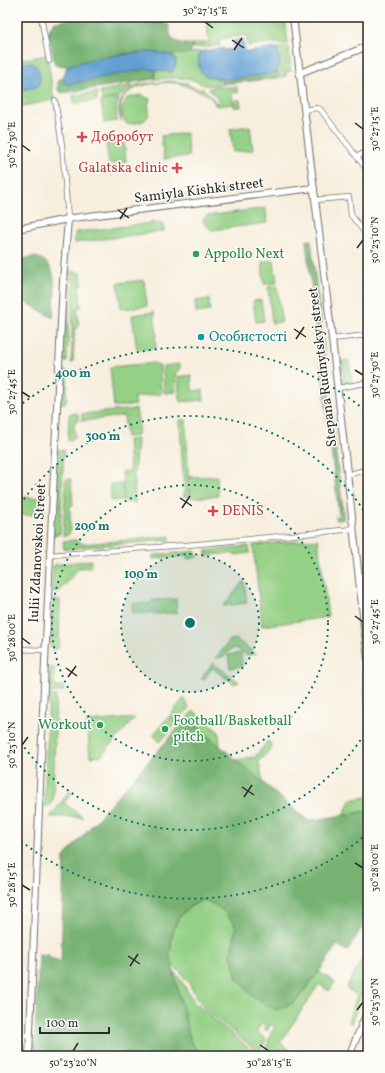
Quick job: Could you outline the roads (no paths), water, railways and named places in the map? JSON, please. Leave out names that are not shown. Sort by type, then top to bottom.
[{"type":"street","points":[[41,17],[49,61]]},
{"type":"street","name":"Stepana Rudnytskyi street","points":[[293,17],[338,388],[353,529],[366,597],[368,658]]},
{"type":"street","points":[[300,73],[368,46]]},
{"type":"street","points":[[55,100],[62,145],[68,219]]},
{"type":"street","points":[[304,110],[320,109],[358,156],[368,171]]},
{"type":"street","points":[[358,156],[368,151]]},
{"type":"street","name":"Samiyla Kishki street","points":[[17,230],[68,219],[314,188]]},
{"type":"street","points":[[315,200],[349,197],[351,215],[368,237]]},
{"type":"street","name":"Iulii Zdanovskoi Street","points":[[29,1056],[50,555],[63,281],[68,219]]},
{"type":"street","points":[[332,339],[368,335]]},
{"type":"street","points":[[338,388],[366,383],[368,378]]},
{"type":"street","points":[[347,476],[363,472],[368,469]]},
{"type":"street","points":[[50,555],[199,544],[353,529]]},
{"type":"street","points":[[17,649],[46,650]]},
{"type":"street","points":[[349,1056],[368,1010]]},
{"type":"water","points":[[243,39],[245,52],[277,48],[280,62],[274,73],[222,79],[210,77],[202,73],[199,60],[199,55],[201,52],[223,48],[223,50],[234,49],[233,41]]},
{"type":"water","points":[[149,52],[174,57],[176,65],[173,71],[145,69],[69,84],[64,83],[63,78],[67,66],[108,57]]},
{"type":"water","points":[[31,62],[37,67],[40,73],[39,84],[37,87],[17,91],[17,65]]},
{"type":"place","name":"Добробут","points":[[82,137]]},
{"type":"place","name":"Galatska clinic","points":[[177,168]]},
{"type":"place","name":"Appollo Next","points":[[196,254]]},
{"type":"place","name":"Особистості","points":[[201,337]]},
{"type":"place","name":"DENIS","points":[[213,511]]},
{"type":"place","name":"Workout","points":[[100,725]]},
{"type":"place","name":"Football/Basketball pitch","points":[[165,729]]}]
